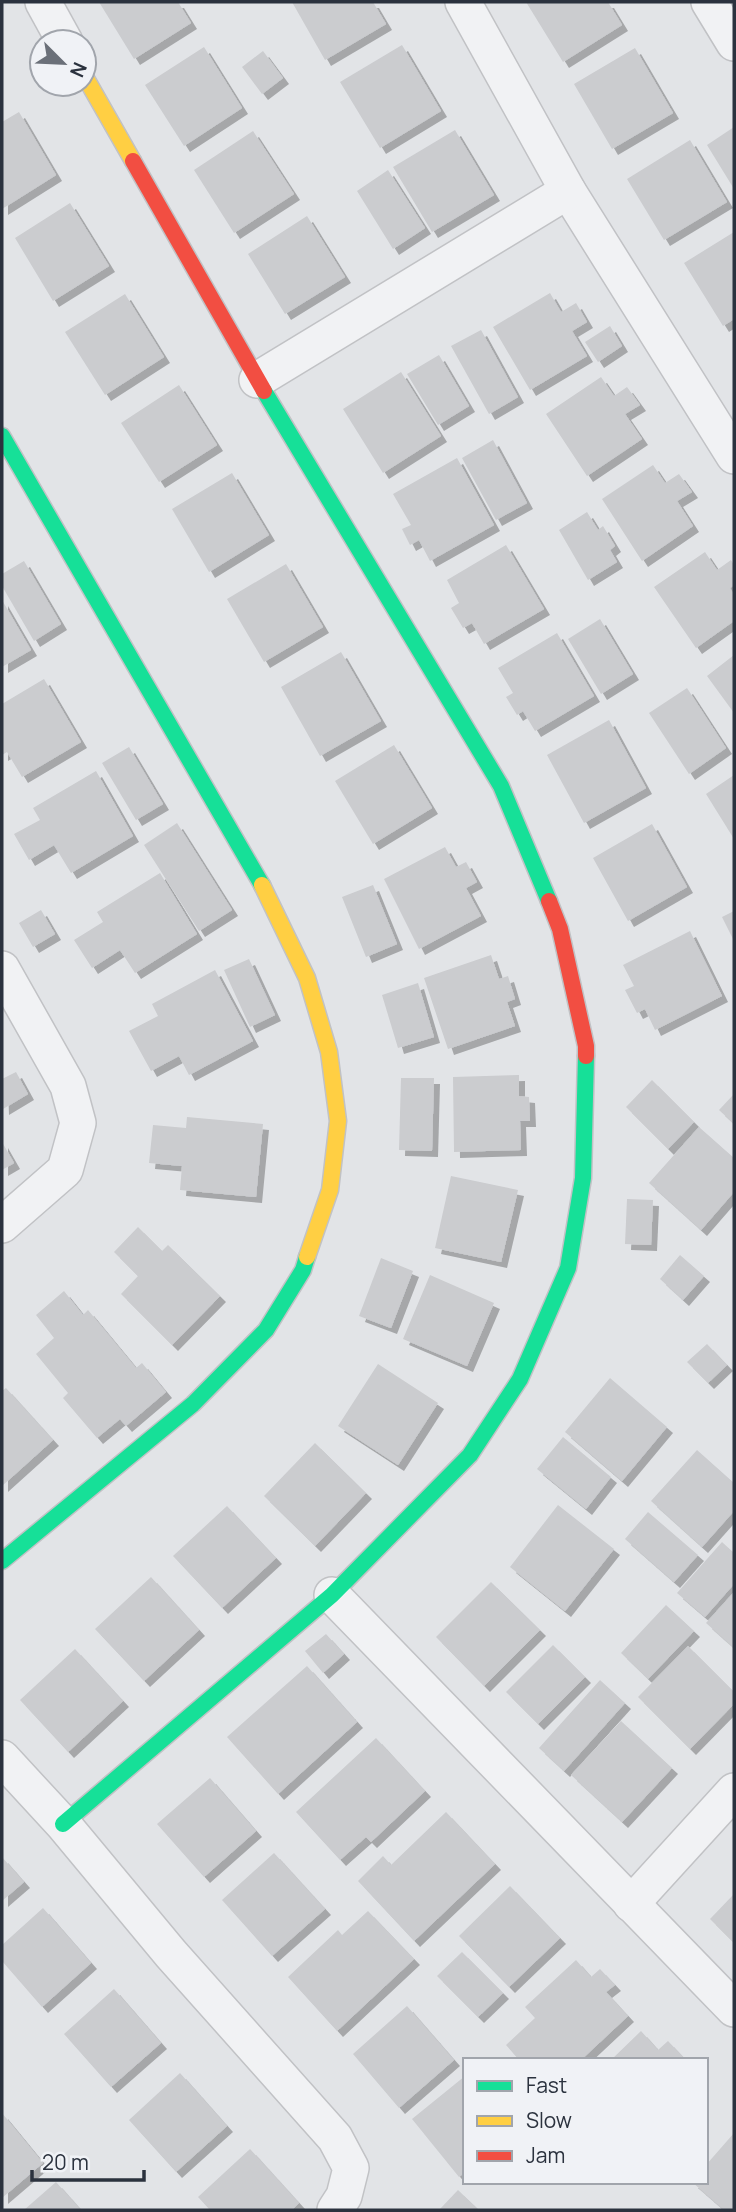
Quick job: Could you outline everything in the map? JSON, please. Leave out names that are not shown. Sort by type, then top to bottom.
[{"type":"street","points":[[43,2],[57,28]]},
{"type":"street","points":[[463,2],[568,191],[734,457]]},
{"type":"street","points":[[709,2],[734,43]]},
{"type":"street","points":[[63,1824],[332,1595],[470,1455],[520,1379],[568,1268],[583,1178],[586,1046],[560,929],[501,786],[257,380],[97,98]]},
{"type":"street","points":[[257,380],[568,191]]},
{"type":"street","points":[[2,436],[260,881],[307,978],[329,1052],[338,1121],[330,1190],[303,1270],[266,1330],[193,1404],[2,1561]]},
{"type":"street","points":[[2,969],[68,1086],[78,1123],[65,1170],[2,1225]]},
{"type":"street","points":[[332,1595],[734,2009]]},
{"type":"street","points":[[2,1758],[63,1824],[171,1954],[335,2138],[351,2168],[344,2196],[335,2210]]},
{"type":"street","points":[[631,1904],[734,1791]]},
{"type":"building","points":[[99,2],[178,2],[191,23],[134,59]]},
{"type":"building","points":[[292,2],[373,2],[386,24],[325,60]]},
{"type":"building","points":[[526,2],[608,2],[622,25],[563,62]]},
{"type":"building","points":[[402,45],[441,111],[380,148],[340,82]]},
{"type":"building","points":[[204,47],[242,108],[184,146],[145,85]]},
{"type":"building","points":[[635,48],[673,113],[612,149],[574,84]]},
{"type":"building","points":[[263,51],[283,78],[262,94],[242,67]]},
{"type":"building","points":[[19,112],[56,175],[2,209],[2,122]]},
{"type":"building","points":[[734,127],[734,189],[707,145]]},
{"type":"building","points":[[455,130],[494,195],[432,232],[393,167]]},
{"type":"building","points":[[253,131],[294,194],[234,233],[194,170]]},
{"type":"building","points":[[690,140],[727,202],[664,240],[627,179]]},
{"type":"building","points":[[388,170],[425,228],[393,249],[357,191]]},
{"type":"building","points":[[70,203],[109,266],[53,301],[15,238]]},
{"type":"building","points":[[307,216],[345,277],[285,314],[248,254]]},
{"type":"building","points":[[734,232],[734,319],[723,326],[684,263]]},
{"type":"building","points":[[550,293],[561,312],[576,303],[587,322],[572,331],[587,356],[530,390],[493,327]]},
{"type":"building","points":[[125,294],[164,357],[105,395],[65,332]]},
{"type":"building","points":[[610,326],[622,346],[598,362],[585,342]]},
{"type":"building","points":[[481,330],[518,397],[489,414],[451,346]]},
{"type":"building","points":[[439,355],[469,406],[438,425],[407,374]]},
{"type":"building","points":[[401,372],[441,436],[383,473],[343,409]]},
{"type":"building","points":[[601,377],[614,396],[627,387],[640,405],[625,414],[642,439],[587,476],[546,414]]},
{"type":"building","points":[[179,385],[217,445],[159,482],[121,423]]},
{"type":"building","points":[[493,440],[527,503],[496,520],[462,458]]},
{"type":"building","points":[[457,458],[494,525],[430,561],[419,540],[410,545],[402,529],[411,525],[393,494]]},
{"type":"building","points":[[653,465],[665,483],[679,474],[692,492],[677,501],[693,526],[642,561],[602,499]]},
{"type":"building","points":[[232,473],[269,535],[209,572],[172,509]]},
{"type":"building","points":[[587,512],[598,530],[603,526],[615,546],[610,550],[617,562],[588,580],[559,530]]},
{"type":"building","points":[[506,545],[544,609],[484,644],[472,623],[463,628],[451,608],[459,603],[447,580]]},
{"type":"building","points":[[705,552],[717,570],[731,560],[734,565],[734,585],[730,588],[734,595],[734,621],[696,648],[654,587]]},
{"type":"building","points":[[24,561],[61,624],[34,641],[2,586],[2,574]]},
{"type":"building","points":[[286,564],[323,627],[264,662],[227,599]]},
{"type":"building","points":[[2,600],[31,650],[2,667]]},
{"type":"building","points":[[600,619],[633,674],[601,694],[568,639]]},
{"type":"building","points":[[557,633],[594,696],[535,731],[523,711],[517,715],[506,697],[513,693],[498,668]]},
{"type":"building","points":[[341,652],[381,721],[320,756],[281,687]]},
{"type":"building","points":[[734,655],[734,713],[707,676]]},
{"type":"building","points":[[44,679],[81,742],[22,777],[7,752],[2,755],[2,704]]},
{"type":"building","points":[[687,688],[726,748],[689,774],[649,713]]},
{"type":"building","points":[[609,720],[646,788],[584,823],[547,755]]},
{"type":"building","points":[[394,745],[432,808],[373,844],[335,781]]},
{"type":"building","points":[[129,747],[163,804],[136,820],[102,763]]},
{"type":"building","points":[[96,771],[133,836],[71,873],[54,845],[29,860],[14,834],[40,820],[33,808]]},
{"type":"building","points":[[734,775],[734,839],[706,794]]},
{"type":"building","points":[[177,823],[232,910],[199,931],[144,845]]},
{"type":"building","points":[[652,824],[687,887],[628,921],[593,858]]},
{"type":"building","points":[[445,847],[456,867],[466,862],[477,882],[466,888],[481,916],[419,949],[384,879]]},
{"type":"building","points":[[160,873],[197,934],[135,973],[120,950],[92,968],[74,940],[103,922],[97,912]]},
{"type":"building","points":[[373,885],[397,944],[366,957],[342,897]]},
{"type":"building","points":[[41,910],[55,934],[33,947],[19,923]]},
{"type":"building","points":[[734,911],[734,941],[722,917]]},
{"type":"building","points":[[690,931],[722,996],[655,1030],[645,1009],[637,1013],[625,990],[634,986],[623,965]]},
{"type":"building","points":[[491,955],[499,979],[508,976],[515,999],[507,1002],[515,1026],[448,1049],[424,978]]},
{"type":"building","points":[[249,959],[275,1015],[250,1027],[224,970]]},
{"type":"building","points":[[215,970],[253,1041],[189,1075],[179,1056],[151,1071],[129,1031],[158,1016],[152,1004]]},
{"type":"building","points":[[418,983],[434,1037],[398,1048],[382,995]]},
{"type":"building","points":[[16,1072],[28,1094],[3,1109],[2,1079]]},
{"type":"building","points":[[519,1075],[519,1096],[529,1097],[530,1121],[520,1121],[521,1150],[454,1152],[453,1077]]},
{"type":"building","points":[[401,1078],[434,1078],[432,1151],[399,1150]]},
{"type":"building","points":[[652,1080],[694,1122],[668,1149],[626,1107]]},
{"type":"building","points":[[734,1094],[734,1124],[719,1110]]},
{"type":"building","points":[[187,1117],[263,1124],[256,1197],[180,1190],[182,1166],[149,1163],[153,1125],[186,1128]]},
{"type":"building","points":[[699,1127],[734,1158],[734,1192],[701,1230],[649,1183]]},
{"type":"building","points":[[2,1142],[14,1163],[2,1170]]},
{"type":"building","points":[[451,1176],[518,1190],[501,1262],[435,1248]]},
{"type":"building","points":[[627,1199],[653,1200],[651,1245],[625,1244]]},
{"type":"building","points":[[138,1227],[162,1251],[168,1245],[220,1296],[172,1345],[121,1294],[138,1276],[114,1252]]},
{"type":"building","points":[[680,1255],[704,1276],[683,1300],[660,1279]]},
{"type":"building","points":[[381,1258],[413,1271],[391,1328],[359,1316]]},
{"type":"building","points":[[430,1275],[494,1303],[467,1366],[403,1339]]},
{"type":"building","points":[[64,1291],[83,1315],[88,1310],[136,1368],[142,1363],[166,1392],[126,1426],[120,1419],[97,1438],[63,1398],[68,1393],[36,1354],[54,1338],[36,1315]]},
{"type":"building","points":[[707,1344],[727,1365],[708,1383],[687,1362]]},
{"type":"building","points":[[378,1364],[438,1403],[398,1465],[338,1426]]},
{"type":"building","points":[[610,1378],[667,1427],[622,1481],[565,1432]]},
{"type":"building","points":[[6,1388],[53,1440],[2,1486],[2,1391]]},
{"type":"building","points":[[563,1437],[611,1477],[586,1509],[537,1469]]},
{"type":"building","points":[[315,1443],[366,1493],[315,1546],[264,1496]]},
{"type":"building","points":[[697,1450],[734,1483],[734,1511],[702,1547],[651,1501]]},
{"type":"building","points":[[558,1505],[614,1549],[565,1611],[510,1567]]},
{"type":"building","points":[[227,1506],[276,1558],[222,1608],[173,1556]]},
{"type":"building","points":[[648,1512],[698,1555],[674,1582],[625,1539]]},
{"type":"building","points":[[722,1542],[734,1553],[734,1584],[705,1617],[677,1593]]},
{"type":"building","points":[[151,1577],[199,1630],[144,1681],[95,1629]]},
{"type":"building","points":[[491,1582],[540,1630],[484,1686],[436,1637]]},
{"type":"building","points":[[734,1592],[734,1648],[706,1623]]},
{"type":"building","points":[[666,1605],[694,1631],[648,1679],[621,1653]]},
{"type":"building","points":[[326,1634],[344,1654],[323,1673],[305,1651]]},
{"type":"building","points":[[553,1645],[585,1677],[538,1724],[506,1692]]},
{"type":"building","points":[[688,1646],[734,1692],[734,1704],[690,1749],[638,1697]]},
{"type":"building","points":[[75,1649],[123,1701],[68,1752],[20,1700]]},
{"type":"building","points":[[307,1666],[357,1722],[278,1794],[227,1737]]},
{"type":"building","points":[[600,1680],[625,1703],[564,1771],[539,1748]]},
{"type":"building","points":[[621,1721],[672,1768],[622,1822],[571,1775]]},
{"type":"building","points":[[376,1738],[425,1791],[371,1842],[366,1837],[340,1860],[296,1812]]},
{"type":"building","points":[[210,1778],[256,1831],[204,1877],[157,1824]]},
{"type":"building","points":[[446,1812],[495,1864],[414,1941],[358,1881],[383,1856],[391,1865]]},
{"type":"building","points":[[274,1853],[325,1909],[272,1956],[222,1900]]},
{"type":"building","points":[[2,1857],[24,1882],[2,1901]]},
{"type":"building","points":[[510,1886],[560,1938],[509,1987],[459,1936]]},
{"type":"building","points":[[734,1894],[734,1943],[710,1919]]},
{"type":"building","points":[[43,1908],[91,1963],[42,2007],[2,1961],[2,1945]]},
{"type":"building","points":[[368,1911],[414,1959],[337,2031],[288,1977],[338,1930],[342,1935]]},
{"type":"building","points":[[462,1952],[503,1993],[478,2017],[437,1976]]},
{"type":"building","points":[[576,1960],[591,1977],[600,1969],[615,1985],[606,1992],[628,2016],[583,2058],[517,2058],[506,2045],[535,2018],[525,2007]]},
{"type":"building","points":[[114,1989],[161,2043],[111,2087],[64,2034]]},
{"type":"building","points":[[407,2006],[454,2060],[399,2108],[353,2054]]},
{"type":"building","points":[[641,2031],[658,2050],[668,2041],[684,2058],[613,2058]]},
{"type":"building","points":[[180,2073],[227,2126],[176,2172],[129,2120]]},
{"type":"building","points":[[463,2078],[463,2174],[459,2177],[412,2119]]},
{"type":"building","points":[[2,2113],[43,2163],[2,2198]]},
{"type":"building","points":[[734,2133],[734,2210],[724,2210],[694,2184],[708,2184],[708,2163]]},
{"type":"building","points":[[250,2149],[299,2203],[292,2210],[210,2210],[198,2197]]},
{"type":"building","points":[[56,2182],[81,2210],[24,2210]]},
{"type":"building","points":[[458,2190],[479,2210],[439,2210]]},
{"type":"traffic: fast","points":[[264,391],[501,786],[549,901]]},
{"type":"traffic: fast","points":[[2,436],[262,885]]},
{"type":"traffic: fast","points":[[63,1824],[332,1595],[470,1455],[520,1379],[568,1268],[583,1178],[586,1056]]},
{"type":"traffic: fast","points":[[2,1561],[193,1404],[266,1330],[303,1270],[307,1257]]},
{"type":"traffic: slow","points":[[97,98],[133,161]]},
{"type":"traffic: slow","points":[[262,885],[307,978],[329,1052],[338,1121],[330,1190],[307,1257]]},
{"type":"traffic: jam","points":[[133,161],[264,391]]},
{"type":"traffic: jam","points":[[549,901],[560,929],[586,1056]]}]
